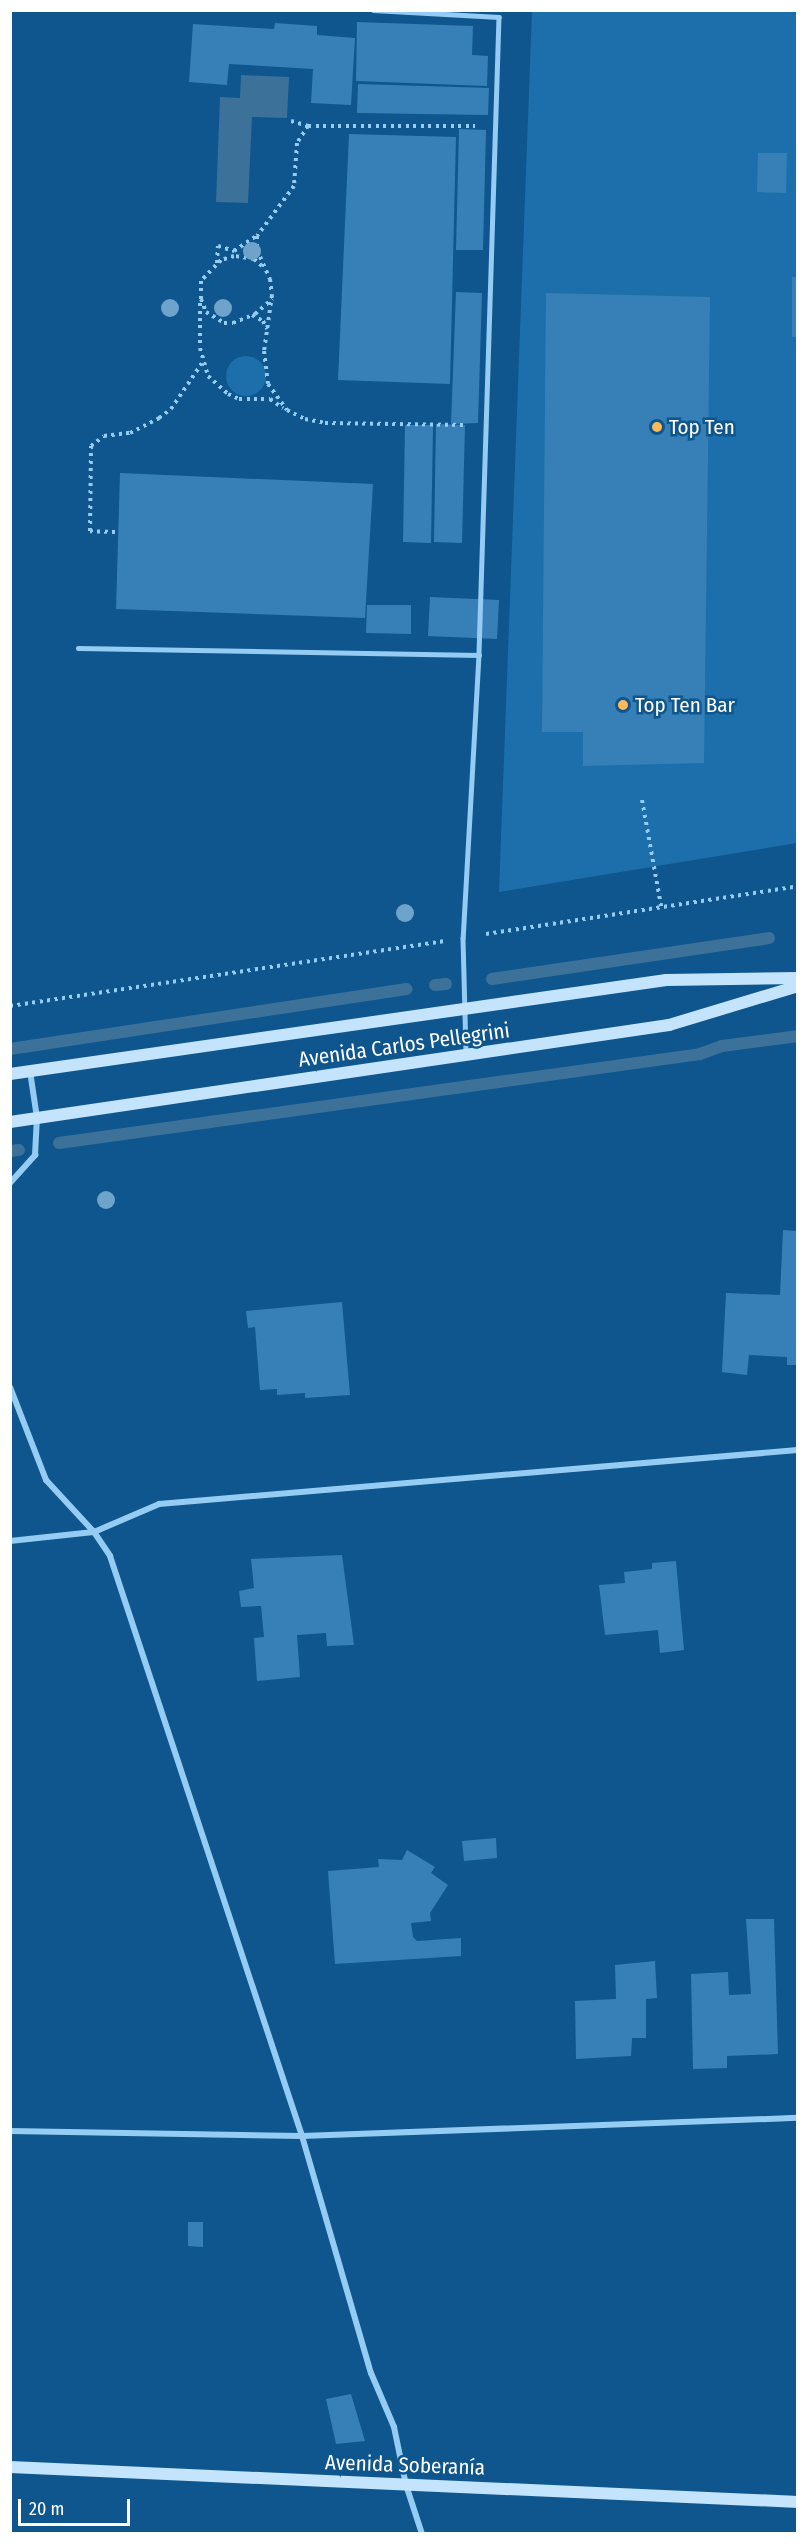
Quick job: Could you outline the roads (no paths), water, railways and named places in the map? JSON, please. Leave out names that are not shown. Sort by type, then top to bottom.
[{"type":"main road","name":"Avenida Carlos Pellegrini","points":[[10,1074],[666,980],[798,978]]},
{"type":"main road","name":"Avenida Carlos Pellegrini","points":[[10,1122],[669,1025],[798,986]]},
{"type":"main road","name":"Avenida Soberanía","points":[[10,2467],[798,2502]]},
{"type":"street","points":[[10,1183],[35,1155],[37,1118],[30,1071]]},
{"type":"street","points":[[10,1387],[46,1480],[94,1532],[110,1556],[302,2136],[371,2373],[394,2427],[406,2485],[422,2534]]},
{"type":"street","points":[[10,1541],[94,1532],[159,1504],[798,1450]]},
{"type":"street","points":[[10,2131],[302,2136],[798,2118]]},
{"type":"lane","points":[[373,10],[499,16],[479,655],[463,938],[463,1009],[466,1056]]},
{"type":"lane","points":[[78,648],[479,655]]},
{"type":"waterway","points":[[492,979],[769,938]]},
{"type":"waterway","points":[[435,985],[446,984]]},
{"type":"waterway","points":[[10,1049],[406,989]]},
{"type":"waterway","points":[[59,1143],[700,1054],[722,1046],[798,1036]]},
{"type":"waterway","points":[[10,1151],[19,1150]]},
{"type":"place","name":"Top Ten","points":[[657,427]]},
{"type":"place","name":"Top Ten Bar","points":[[623,705]]}]
